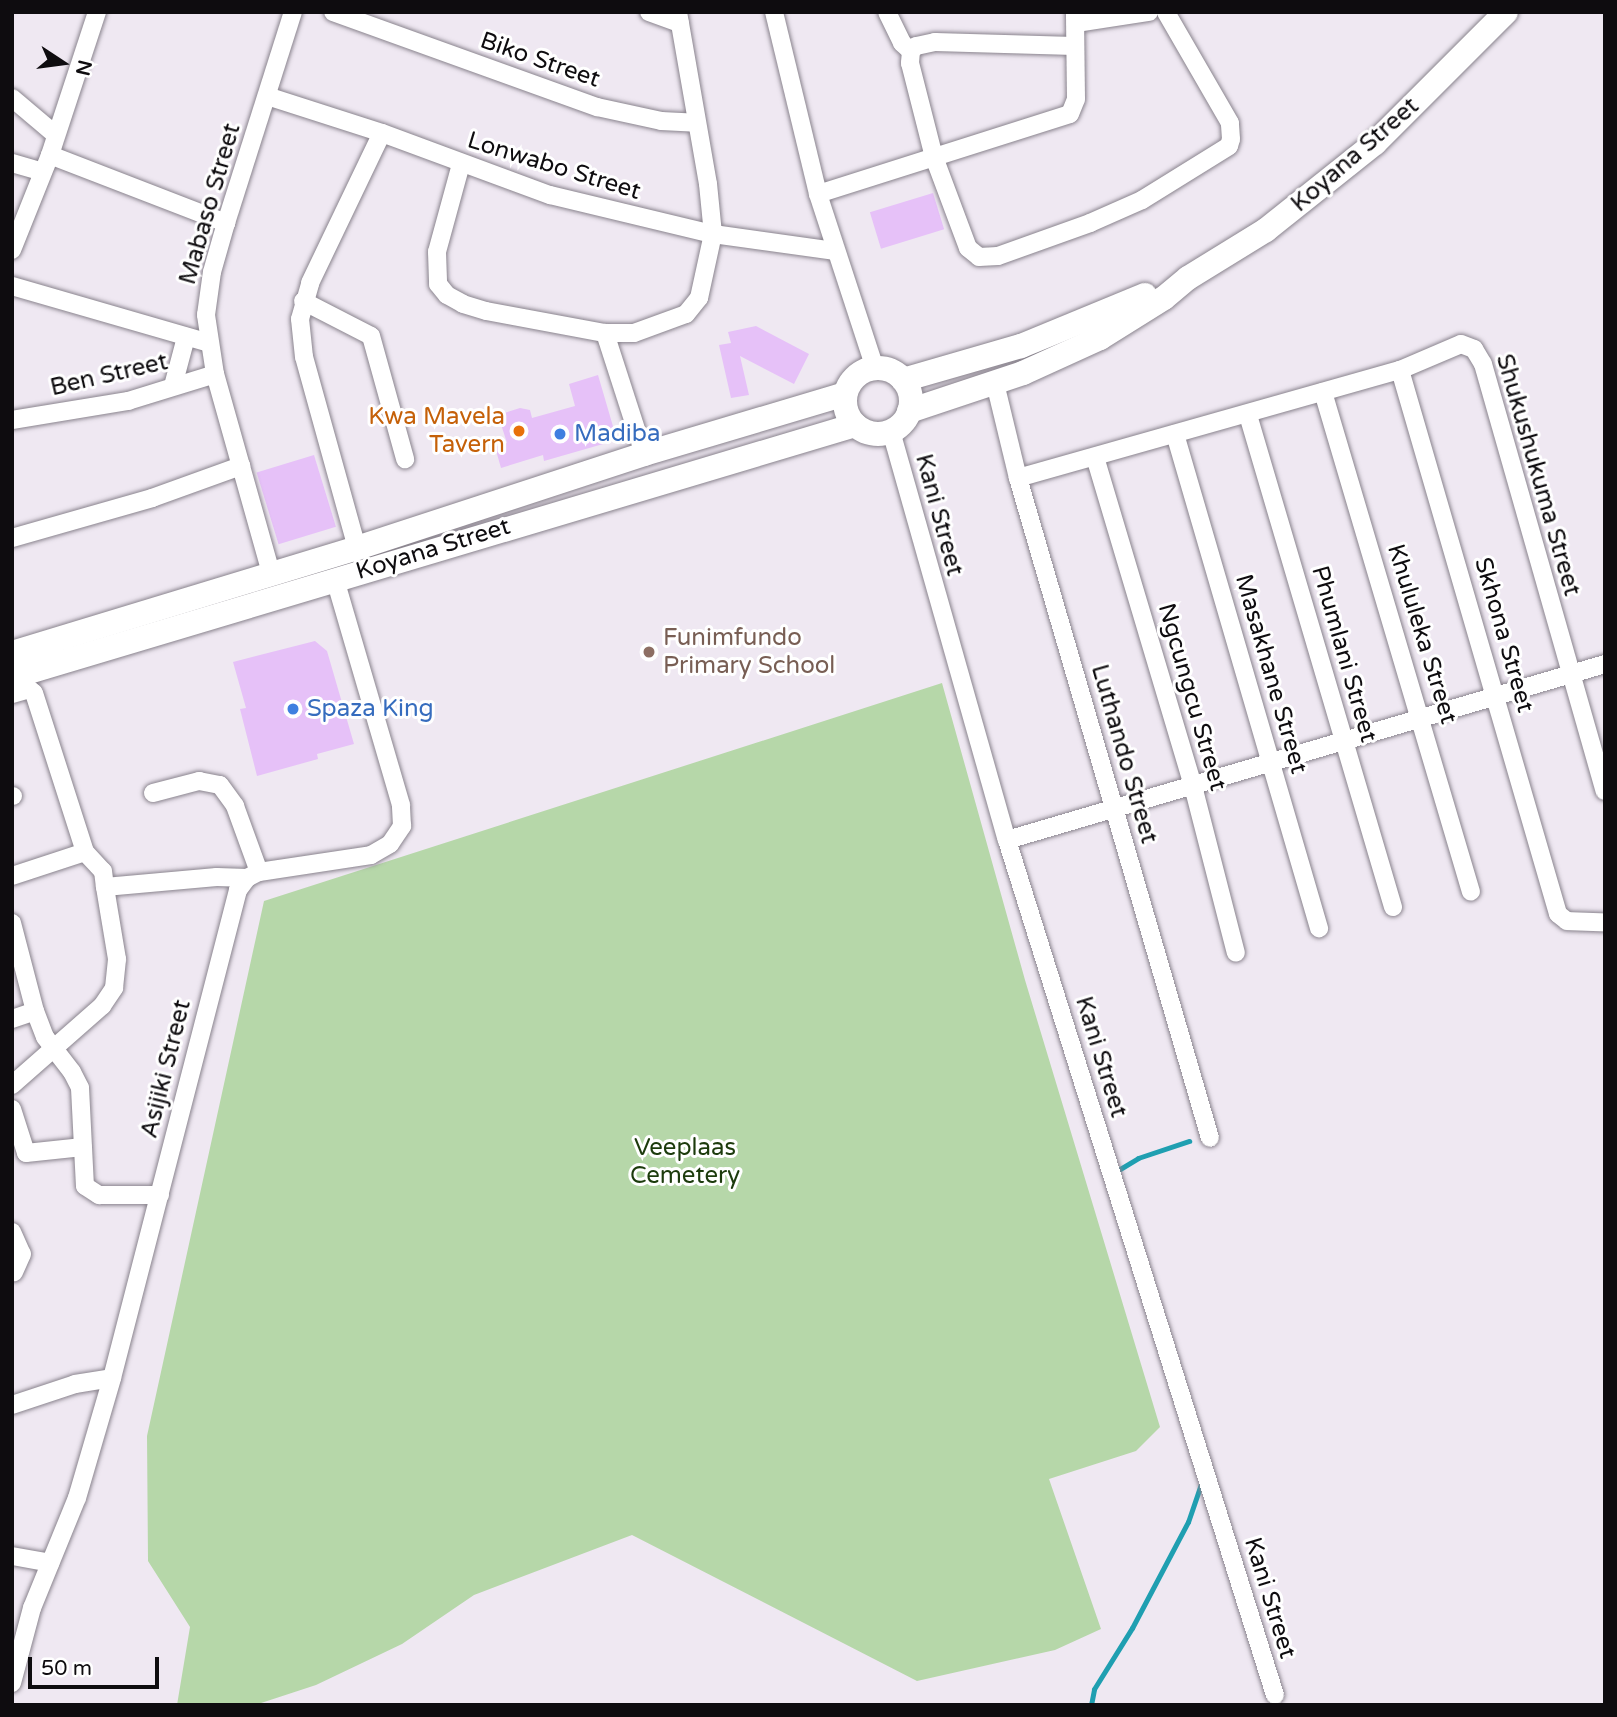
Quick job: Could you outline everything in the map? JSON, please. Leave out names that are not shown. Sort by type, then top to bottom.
[{"type":"main road","name":"Koyana Street","points":[[909,411],[995,383],[1100,338],[1164,298],[1188,278],[1266,230],[1376,143],[1506,12]]},
{"type":"main road","name":"Koyana Street","points":[[903,380],[1021,346],[1188,278]]},
{"type":"main road","points":[[875,368],[895,373],[903,380],[911,400],[904,421],[891,431],[875,434],[855,425],[848,416],[845,394],[856,376],[875,368]]},
{"type":"main road","name":"Koyana Street","points":[[12,653],[357,548],[644,454],[845,394]]},
{"type":"main road","name":"Koyana Street","points":[[12,677],[855,425]]},
{"type":"street","points":[[12,250],[50,155],[97,12]]},
{"type":"street","name":"Mabaso Street","points":[[271,573],[215,374],[209,343],[208,296],[226,223],[293,12]]},
{"type":"street","name":"Biko Street","points":[[333,12],[597,107],[662,121],[695,123]]},
{"type":"street","points":[[461,164],[437,252],[436,271],[443,289],[463,304],[486,311],[605,333],[634,333],[686,314],[699,298],[713,234],[708,184],[695,123],[679,17],[649,12]]},
{"type":"street","points":[[774,12],[818,194],[875,368]]},
{"type":"street","points":[[887,12],[902,44],[911,51]]},
{"type":"street","points":[[818,194],[1070,114],[1076,99],[1076,18],[1149,12]]},
{"type":"street","points":[[1074,46],[935,42],[916,46],[911,51],[911,63],[934,157],[968,248],[979,257],[986,258],[1090,223],[1142,200],[1229,146],[1231,131],[1166,12]]},
{"type":"street","name":"Lonwabo Street","points":[[267,96],[382,133],[550,195],[713,234],[836,251]]},
{"type":"street","points":[[12,98],[56,135]]},
{"type":"street","points":[[357,548],[300,336],[303,301],[382,133]]},
{"type":"street","points":[[50,155],[226,223]]},
{"type":"street","points":[[12,163],[43,172]]},
{"type":"street","points":[[12,286],[209,343]]},
{"type":"street","points":[[303,301],[370,336],[405,459]]},
{"type":"street","points":[[605,333],[644,454]]},
{"type":"street","points":[[173,386],[186,337]]},
{"type":"street","name":"Shukushukuma Street","points":[[1018,478],[1400,370],[1461,344],[1474,349],[1483,363],[1605,791]]},
{"type":"street","name":"Skhona Street","points":[[1400,370],[1497,695],[1558,914],[1567,921],[1605,922]]},
{"type":"street","name":"Ben Street","points":[[12,420],[117,403],[215,374]]},
{"type":"street","name":"Luthando Street","points":[[995,383],[1018,478],[1210,1138]]},
{"type":"street","name":"Khululeka Street","points":[[1323,392],[1422,718],[1471,892]]},
{"type":"street","name":"Phumlani Street","points":[[1248,415],[1393,907]]},
{"type":"street","name":"Kani Street","points":[[891,431],[1007,840],[1275,1695]]},
{"type":"street","name":"Masakhane Street","points":[[1175,434],[1319,928]]},
{"type":"street","name":"Ngcungcu Street","points":[[1095,457],[1193,786],[1236,953]]},
{"type":"street","points":[[12,538],[152,498],[241,466]]},
{"type":"street","points":[[105,887],[253,875],[370,855],[390,844],[402,826],[401,805],[335,579]]},
{"type":"street","points":[[1007,840],[1605,664]]},
{"type":"street","points":[[12,694],[29,689],[34,693],[85,852],[103,871],[117,959],[114,988],[102,1006],[12,1085]]},
{"type":"street","points":[[153,793],[199,781],[220,785],[234,806],[253,875]]},
{"type":"street","points":[[12,876],[85,852]]},
{"type":"street","name":"Asijiki Street","points":[[12,1683],[15,1662],[32,1608],[77,1498],[112,1378],[238,890],[253,875]]},
{"type":"street","points":[[12,923],[35,1011],[54,1050],[67,1064],[80,1088],[85,1186],[99,1195],[160,1195]]},
{"type":"street","points":[[12,1019],[35,1011]]},
{"type":"street","points":[[12,1110],[26,1153],[83,1147]]},
{"type":"street","points":[[12,1232],[22,1254],[14,1272]]},
{"type":"street","points":[[12,1405],[75,1384],[112,1378]]},
{"type":"street","points":[[12,1556],[50,1563]]},
{"type":"green space","name":"Veeplaas Cemetery","points":[[942,683],[1025,980],[1160,1427],[1136,1451],[1049,1479],[1101,1629],[1055,1650],[917,1681],[632,1535],[474,1595],[402,1644],[316,1685],[255,1705],[177,1705],[190,1627],[148,1561],[147,1436],[264,901]]},
{"type":"building","points":[[933,193],[944,229],[881,249],[870,212]]},
{"type":"building","points":[[756,326],[809,354],[794,384],[740,356],[749,395],[731,398],[719,345],[731,343],[728,332]]},
{"type":"building","points":[[598,375],[617,440],[544,461],[543,455],[501,468],[495,447],[507,443],[498,415],[520,408],[530,410],[532,418],[575,406],[569,384]]},
{"type":"building","points":[[314,455],[336,527],[279,544],[257,473]]},
{"type":"building","name":"Spaza King","points":[[315,641],[327,651],[354,744],[317,754],[318,759],[257,776],[240,709],[246,708],[233,662]]},
{"type":"waterway","points":[[1115,1172],[1138,1158],[1189,1141]]},
{"type":"waterway","points":[[1091,1705],[1094,1689],[1132,1628],[1188,1522],[1201,1484]]},
{"type":"place","name":"Kwa Mavela Tavern","points":[[519,431]]},
{"type":"place","name":"Madiba","points":[[560,434]]},
{"type":"place","name":"Funimfundo Primary School","points":[[649,652]]},
{"type":"place","name":"Spaza King","points":[[293,709]]}]
